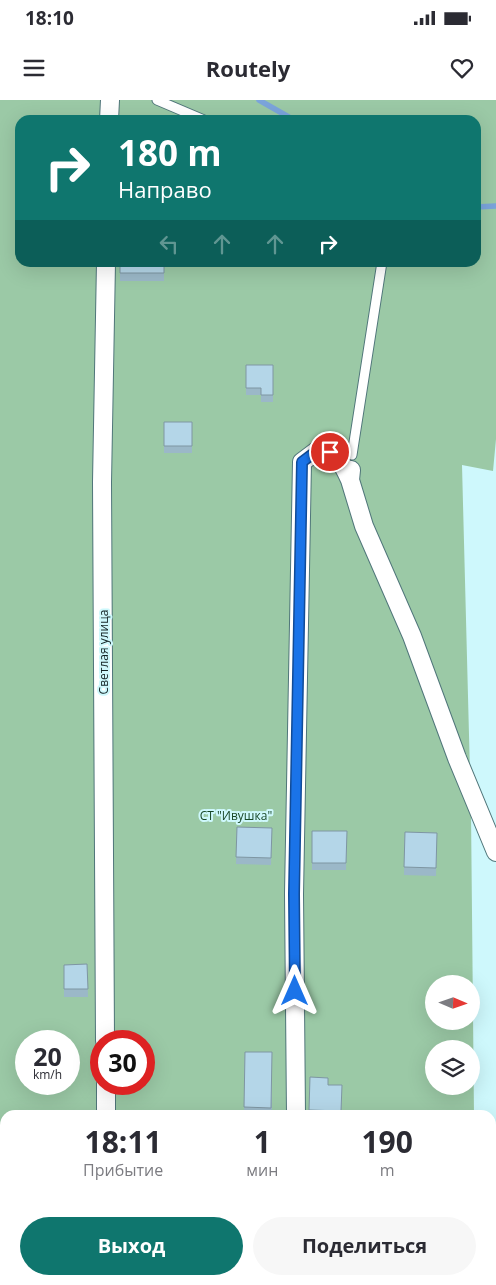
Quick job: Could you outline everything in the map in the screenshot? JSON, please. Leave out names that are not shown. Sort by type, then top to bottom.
[{"type":"street","points":[[109,115],[110,100]]},
{"type":"street","name":"Светлая улица","points":[[105,1030],[102,482],[106,267]]},
{"type":"street","points":[[296,1110],[294,894],[302,462],[318,450],[330,452],[341,460],[350,480],[364,526],[412,636],[457,758],[496,852]]},
{"type":"street","points":[[350,480],[352,456]]},
{"type":"street","points":[[106,1095],[106,1110]]},
{"type":"lane","points":[[157,100],[192,115]]},
{"type":"lane","points":[[352,456],[381,267]]},
{"type":"green space","name":"СТ \"Ивушка\"","points":[[0,100],[496,100],[496,439],[493,471],[462,465],[471,812],[473,975],[425,975],[425,1030],[473,1030],[473,1040],[425,1040],[425,1095],[474,1095],[474,1110],[0,1110]]},
{"type":"building","points":[[120,267],[164,267],[164,273],[120,273]]},
{"type":"building","points":[[246,365],[273,365],[273,395],[261,395],[261,388],[246,388]]},
{"type":"building","points":[[164,422],[192,422],[192,446],[164,446]]},
{"type":"building","points":[[237,827],[272,828],[271,858],[236,857]]},
{"type":"building","points":[[312,831],[347,831],[346,863],[312,863]]},
{"type":"building","points":[[405,832],[437,833],[436,868],[404,867]]},
{"type":"building","points":[[87,964],[88,989],[64,989],[64,965]]},
{"type":"building","points":[[245,1052],[272,1052],[271,1108],[244,1107]]},
{"type":"building","points":[[310,1077],[328,1078],[328,1085],[342,1085],[341,1110],[309,1110]]},
{"type":"waterway","points":[[259,100],[285,115]]},
{"type":"waterway","points":[[481,207],[496,206]]},
{"type":"route","points":[[295,991],[294,894],[302,462],[318,450],[330,452]]}]
